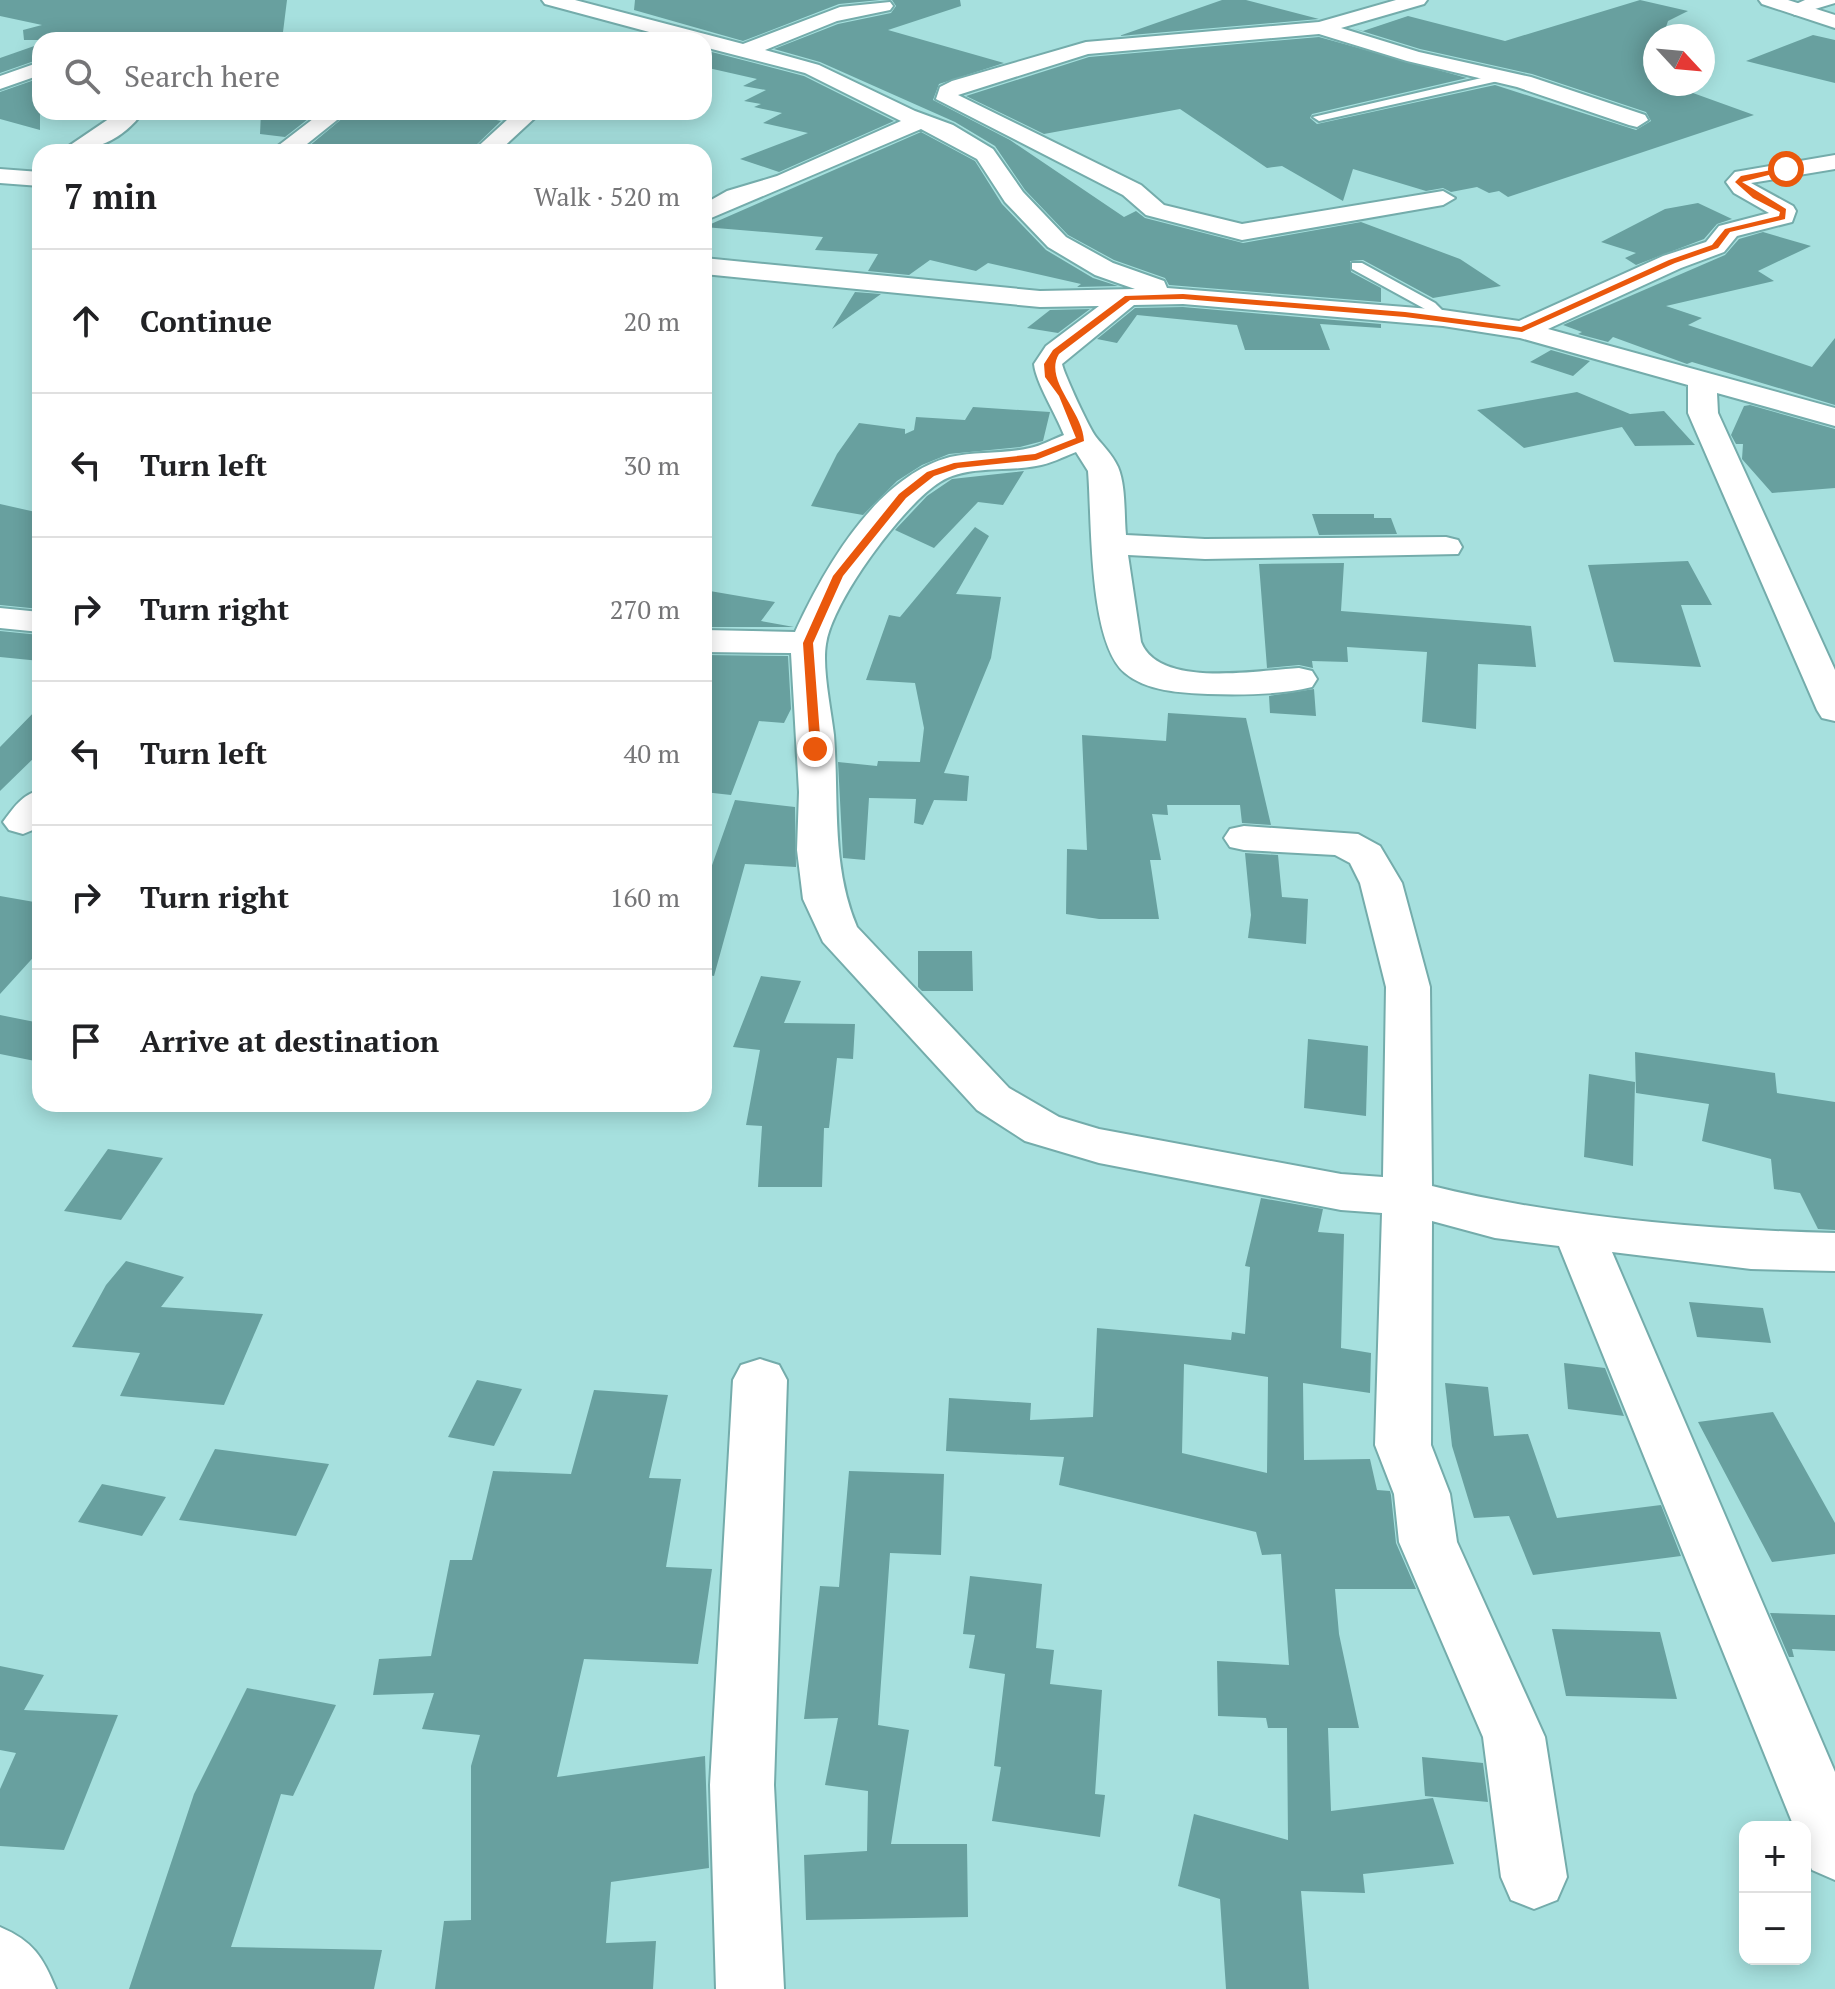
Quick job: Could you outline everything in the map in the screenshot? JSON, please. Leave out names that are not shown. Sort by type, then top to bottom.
[{"type":"street","points":[[552,0],[676,32]]},
{"type":"street","points":[[1417,0],[1320,28],[1086,48],[960,86],[948,92],[947,99],[1132,190],[1155,210],[1209,226],[1242,232],[1443,198]]},
{"type":"street","points":[[1769,0],[1835,22]]},
{"type":"street","points":[[1795,9],[1827,0]]},
{"type":"street","points":[[746,50],[781,39],[840,12],[883,6]]},
{"type":"street","points":[[1320,28],[1414,57],[1503,77],[1637,120]]},
{"type":"street","points":[[712,41],[836,79],[964,139],[985,154],[1014,197],[1057,242],[1104,269],[1183,296]]},
{"type":"street","points":[[0,83],[32,71]]},
{"type":"street","points":[[86,144],[123,120]]},
{"type":"street","points":[[293,144],[325,120]]},
{"type":"street","points":[[493,144],[521,120]]},
{"type":"street","points":[[712,210],[736,196],[785,181],[920,121]]},
{"type":"street","points":[[1522,330],[1672,262],[1715,247],[1728,231],[1783,217],[1784,211],[1743,188],[1738,182],[1743,177],[1835,162]]},
{"type":"street","points":[[0,176],[32,178]]},
{"type":"street","points":[[712,267],[1040,299],[1183,296],[1443,318],[1522,330],[1835,417]]},
{"type":"street","points":[[712,286],[748,271]]},
{"type":"street","points":[[1128,297],[1056,352],[1048,364],[1050,377],[1063,395],[1081,439],[1096,454],[1104,471],[1127,654],[1140,668],[1159,678],[1184,682],[1299,679]]},
{"type":"street","points":[[1702,379],[1703,413],[1835,710]]},
{"type":"street","points":[[1081,439],[1036,457],[957,465],[931,474],[902,496],[838,576],[808,643],[819,792],[817,850],[824,899],[838,932],[857,954],[993,1099],[1042,1129],[1099,1146],[1341,1192],[1407,1197],[1495,1220],[1751,1250],[1835,1252]]},
{"type":"street","points":[[1111,544],[1205,549],[1446,547]]},
{"type":"street","points":[[0,618],[32,621]]},
{"type":"street","points":[[712,641],[808,643]]},
{"type":"street","points":[[1244,838],[1344,843],[1366,855],[1381,883],[1408,987],[1403,1445],[1422,1494],[1428,1542],[1514,1737],[1534,1877]]},
{"type":"street","points":[[1578,1231],[1835,1848]]},
{"type":"street","points":[[750,1989],[742,1785],[760,1380]]},
{"type":"street","points":[[0,1961],[22,1989]]},
{"type":"lane","points":[[1319,117],[1503,77]]},
{"type":"lane","points":[[1357,266],[1430,306],[1443,318]]},
{"type":"building","points":[[0,0],[287,0],[283,32],[32,32],[32,40],[24,40],[23,30],[42,25],[0,16]]},
{"type":"building","points":[[635,0],[880,0],[839,4],[743,41],[634,10]]},
{"type":"building","points":[[892,0],[960,0],[961,6],[888,30],[1004,63],[939,84],[933,100],[1010,140],[1124,217],[1136,211],[1145,218],[1243,243],[1361,222],[1460,259],[1501,286],[1433,298],[1363,260],[1350,261],[1351,272],[1381,288],[1381,302],[1169,285],[1165,278],[1114,260],[1068,235],[1025,190],[995,146],[955,122],[820,62],[774,49],[838,24],[891,13],[896,6]]},
{"type":"building","points":[[1222,0],[1246,0],[1319,19],[1119,36]]},
{"type":"building","points":[[1640,0],[1688,11],[1667,24],[1643,24],[1643,96],[1701,96],[1754,115],[1508,197],[1499,191],[1489,193],[1477,187],[1451,192],[1443,188],[1426,191],[1353,169],[1343,201],[1282,166],[1267,168],[1180,109],[1044,134],[966,96],[1089,57],[1319,37],[1467,78],[1312,114],[1310,118],[1317,124],[1495,85],[1636,130],[1651,121],[1646,112],[1532,74],[1420,49],[1352,28],[1363,31],[1408,16],[1505,41]]},
{"type":"building","points":[[1813,35],[1835,40],[1835,83],[1746,61]]},
{"type":"building","points":[[32,47],[32,62],[0,73],[0,58]]},
{"type":"building","points":[[712,52],[804,76],[894,121],[779,172],[740,159],[808,133],[763,123],[782,113],[754,107],[761,104],[744,101],[766,90],[743,86],[757,79],[712,69]]},
{"type":"building","points":[[32,81],[32,120],[40,120],[40,130],[0,119],[0,92]]},
{"type":"building","points":[[261,120],[307,120],[285,137],[260,134]]},
{"type":"building","points":[[340,120],[501,121],[477,144],[312,144]]},
{"type":"building","points":[[921,132],[975,161],[1002,204],[1046,250],[1093,278],[1118,286],[1077,287],[1081,284],[988,263],[976,271],[930,260],[909,275],[868,271],[878,254],[815,250],[823,237],[712,228],[712,223]]},
{"type":"building","points":[[1698,203],[1732,219],[1717,224],[1704,239],[1636,265],[1625,258],[1636,253],[1601,242],[1665,209]]},
{"type":"building","points":[[1763,232],[1811,246],[1758,271],[1774,281],[1666,306],[1702,318],[1688,325],[1812,367],[1835,338],[1835,405],[1692,362],[1687,364],[1613,337],[1608,342],[1578,334],[1582,332],[1563,325],[1725,255],[1739,239]]},
{"type":"building","points":[[855,292],[881,294],[832,329]]},
{"type":"building","points":[[1183,307],[1381,324],[1381,328],[1320,324],[1330,350],[1245,350],[1237,325],[1137,315],[1117,343],[1097,339],[1135,308]]},
{"type":"building","points":[[1090,309],[1058,333],[1027,328],[1050,310]]},
{"type":"building","points":[[1551,350],[1590,361],[1573,376],[1530,362]]},
{"type":"building","points":[[1577,392],[1630,414],[1664,411],[1695,445],[1635,446],[1622,427],[1524,448],[1477,410]]},
{"type":"building","points":[[1750,405],[1835,429],[1835,488],[1772,493],[1742,459],[1743,444],[1736,444],[1731,435],[1744,406]]},
{"type":"building","points":[[973,407],[1050,412],[1043,441],[1020,447],[949,454],[922,465],[897,481],[863,515],[811,506],[837,454],[859,423],[905,429],[905,434],[914,430],[916,417],[965,420]]},
{"type":"building","points":[[1024,471],[1003,505],[978,502],[934,548],[895,530],[927,496],[952,479]]},
{"type":"building","points":[[0,504],[32,511],[32,608],[0,605]]},
{"type":"building","points":[[1312,514],[1374,514],[1374,518],[1391,518],[1397,534],[1319,535]]},
{"type":"building","points":[[975,527],[989,536],[956,594],[1001,597],[991,658],[944,773],[969,776],[967,801],[934,800],[923,825],[914,823],[916,799],[869,798],[865,860],[843,858],[838,762],[877,766],[878,761],[920,762],[924,728],[915,683],[866,680],[889,615],[900,617]]},
{"type":"building","points":[[1688,561],[1712,605],[1681,605],[1701,667],[1614,662],[1588,565]]},
{"type":"building","points":[[1344,563],[1341,611],[1531,626],[1536,667],[1478,664],[1476,729],[1422,722],[1427,652],[1347,647],[1348,662],[1312,661],[1313,668],[1299,665],[1267,668],[1259,564]]},
{"type":"building","points":[[712,591],[775,602],[761,621],[794,627],[712,627]]},
{"type":"building","points":[[0,631],[32,634],[32,660],[0,657]]},
{"type":"building","points":[[712,655],[788,656],[791,709],[784,723],[759,721],[731,795],[712,793]]},
{"type":"building","points":[[1314,689],[1316,716],[1270,713],[1269,696]]},
{"type":"building","points":[[1168,713],[1246,718],[1271,825],[1242,823],[1240,805],[1167,805],[1168,815],[1152,814],[1161,860],[1150,860],[1159,919],[1099,919],[1066,914],[1067,849],[1087,850],[1082,735],[1166,741]]},
{"type":"building","points":[[32,714],[32,760],[0,791],[0,747]]},
{"type":"building","points":[[735,800],[795,807],[796,867],[745,864],[714,976],[712,976],[712,865]]},
{"type":"building","points":[[1245,853],[1278,855],[1282,897],[1308,899],[1306,944],[1248,938],[1251,915]]},
{"type":"building","points":[[0,896],[32,902],[32,959],[0,994]]},
{"type":"building","points":[[918,951],[972,951],[973,991],[922,991],[918,987]]},
{"type":"building","points":[[761,976],[801,981],[784,1023],[855,1024],[853,1059],[837,1058],[829,1128],[824,1128],[822,1187],[758,1187],[762,1126],[746,1125],[760,1050],[733,1047]]},
{"type":"building","points":[[0,1015],[32,1021],[32,1060],[0,1054]]},
{"type":"building","points":[[1308,1039],[1368,1046],[1366,1116],[1304,1108]]},
{"type":"building","points":[[1635,1052],[1775,1073],[1777,1093],[1835,1102],[1835,1230],[1818,1229],[1800,1193],[1774,1189],[1771,1159],[1702,1141],[1709,1104],[1636,1093]]},
{"type":"building","points":[[1589,1074],[1635,1082],[1633,1166],[1584,1157]]},
{"type":"building","points":[[108,1149],[163,1158],[121,1220],[64,1211]]},
{"type":"building","points":[[1261,1198],[1323,1209],[1318,1232],[1344,1234],[1341,1348],[1371,1353],[1370,1393],[1303,1383],[1304,1460],[1370,1459],[1377,1490],[1390,1491],[1396,1543],[1416,1589],[1335,1589],[1339,1634],[1359,1728],[1328,1728],[1331,1811],[1433,1798],[1454,1864],[1363,1874],[1365,1893],[1301,1891],[1309,1989],[1226,1989],[1220,1899],[1178,1886],[1194,1814],[1288,1840],[1287,1728],[1268,1728],[1266,1718],[1218,1716],[1217,1661],[1289,1665],[1281,1554],[1262,1555],[1256,1532],[1059,1485],[1064,1457],[946,1451],[949,1398],[1031,1403],[1030,1420],[1093,1417],[1097,1328],[1231,1340],[1232,1332],[1245,1334],[1250,1267],[1245,1266]],"holes":[[[1184,1364],[1268,1377],[1267,1473],[1182,1453]]]},
{"type":"building","points":[[126,1261],[184,1277],[161,1307],[263,1314],[224,1405],[120,1396],[140,1353],[72,1347],[106,1285]]},
{"type":"building","points":[[1689,1302],[1763,1308],[1771,1343],[1697,1337]]},
{"type":"building","points":[[1564,1363],[1605,1368],[1624,1416],[1568,1409]]},
{"type":"building","points":[[477,1380],[522,1389],[494,1446],[448,1437]]},
{"type":"building","points":[[1445,1383],[1488,1387],[1494,1436],[1528,1434],[1557,1518],[1661,1505],[1681,1556],[1533,1575],[1509,1516],[1474,1518],[1452,1446]]},
{"type":"building","points":[[594,1390],[668,1395],[649,1478],[681,1479],[666,1567],[712,1569],[698,1664],[584,1659],[557,1777],[705,1756],[709,1868],[611,1882],[606,1943],[656,1941],[653,1989],[435,1989],[444,1921],[471,1920],[471,1766],[480,1735],[422,1729],[434,1693],[373,1695],[379,1659],[431,1656],[450,1560],[472,1560],[493,1471],[571,1474]]},
{"type":"building","points":[[1773,1412],[1835,1523],[1835,1554],[1772,1562],[1698,1422]]},
{"type":"building","points":[[215,1449],[329,1464],[296,1536],[179,1520]]},
{"type":"building","points":[[849,1471],[944,1474],[941,1555],[890,1553],[878,1725],[909,1730],[891,1844],[967,1844],[968,1917],[806,1920],[804,1855],[867,1851],[868,1791],[825,1785],[838,1718],[804,1719],[820,1586],[839,1587]]},
{"type":"building","points":[[102,1484],[166,1497],[142,1536],[78,1522]]},
{"type":"building","points":[[970,1576],[1042,1584],[1036,1648],[1054,1650],[1050,1684],[1102,1690],[1095,1794],[1105,1795],[1100,1837],[992,1821],[1001,1767],[994,1766],[1005,1674],[969,1668],[975,1635],[963,1634]]},
{"type":"building","points":[[1770,1613],[1835,1615],[1835,1651],[1792,1649],[1794,1657],[1789,1657]]},
{"type":"building","points":[[1552,1629],[1660,1632],[1677,1699],[1566,1696]]},
{"type":"building","points":[[0,1666],[44,1675],[24,1710],[118,1715],[64,1850],[0,1846],[0,1789],[16,1753],[0,1750]]},
{"type":"building","points":[[247,1688],[336,1705],[293,1796],[281,1794],[231,1947],[382,1950],[374,1989],[129,1989],[194,1794]]},
{"type":"building","points":[[1422,1757],[1483,1763],[1488,1802],[1425,1796]]},
{"type":"route","points":[[815,749],[814,697],[808,643],[838,576],[902,496],[931,474],[957,465],[1036,457],[1081,439],[1063,395],[1050,377],[1048,364],[1056,352],[1106,317],[1128,297],[1183,296],[1405,314],[1522,330],[1672,262],[1715,247],[1728,231],[1783,217],[1784,211],[1756,197],[1738,182],[1743,177],[1786,169]]}]
